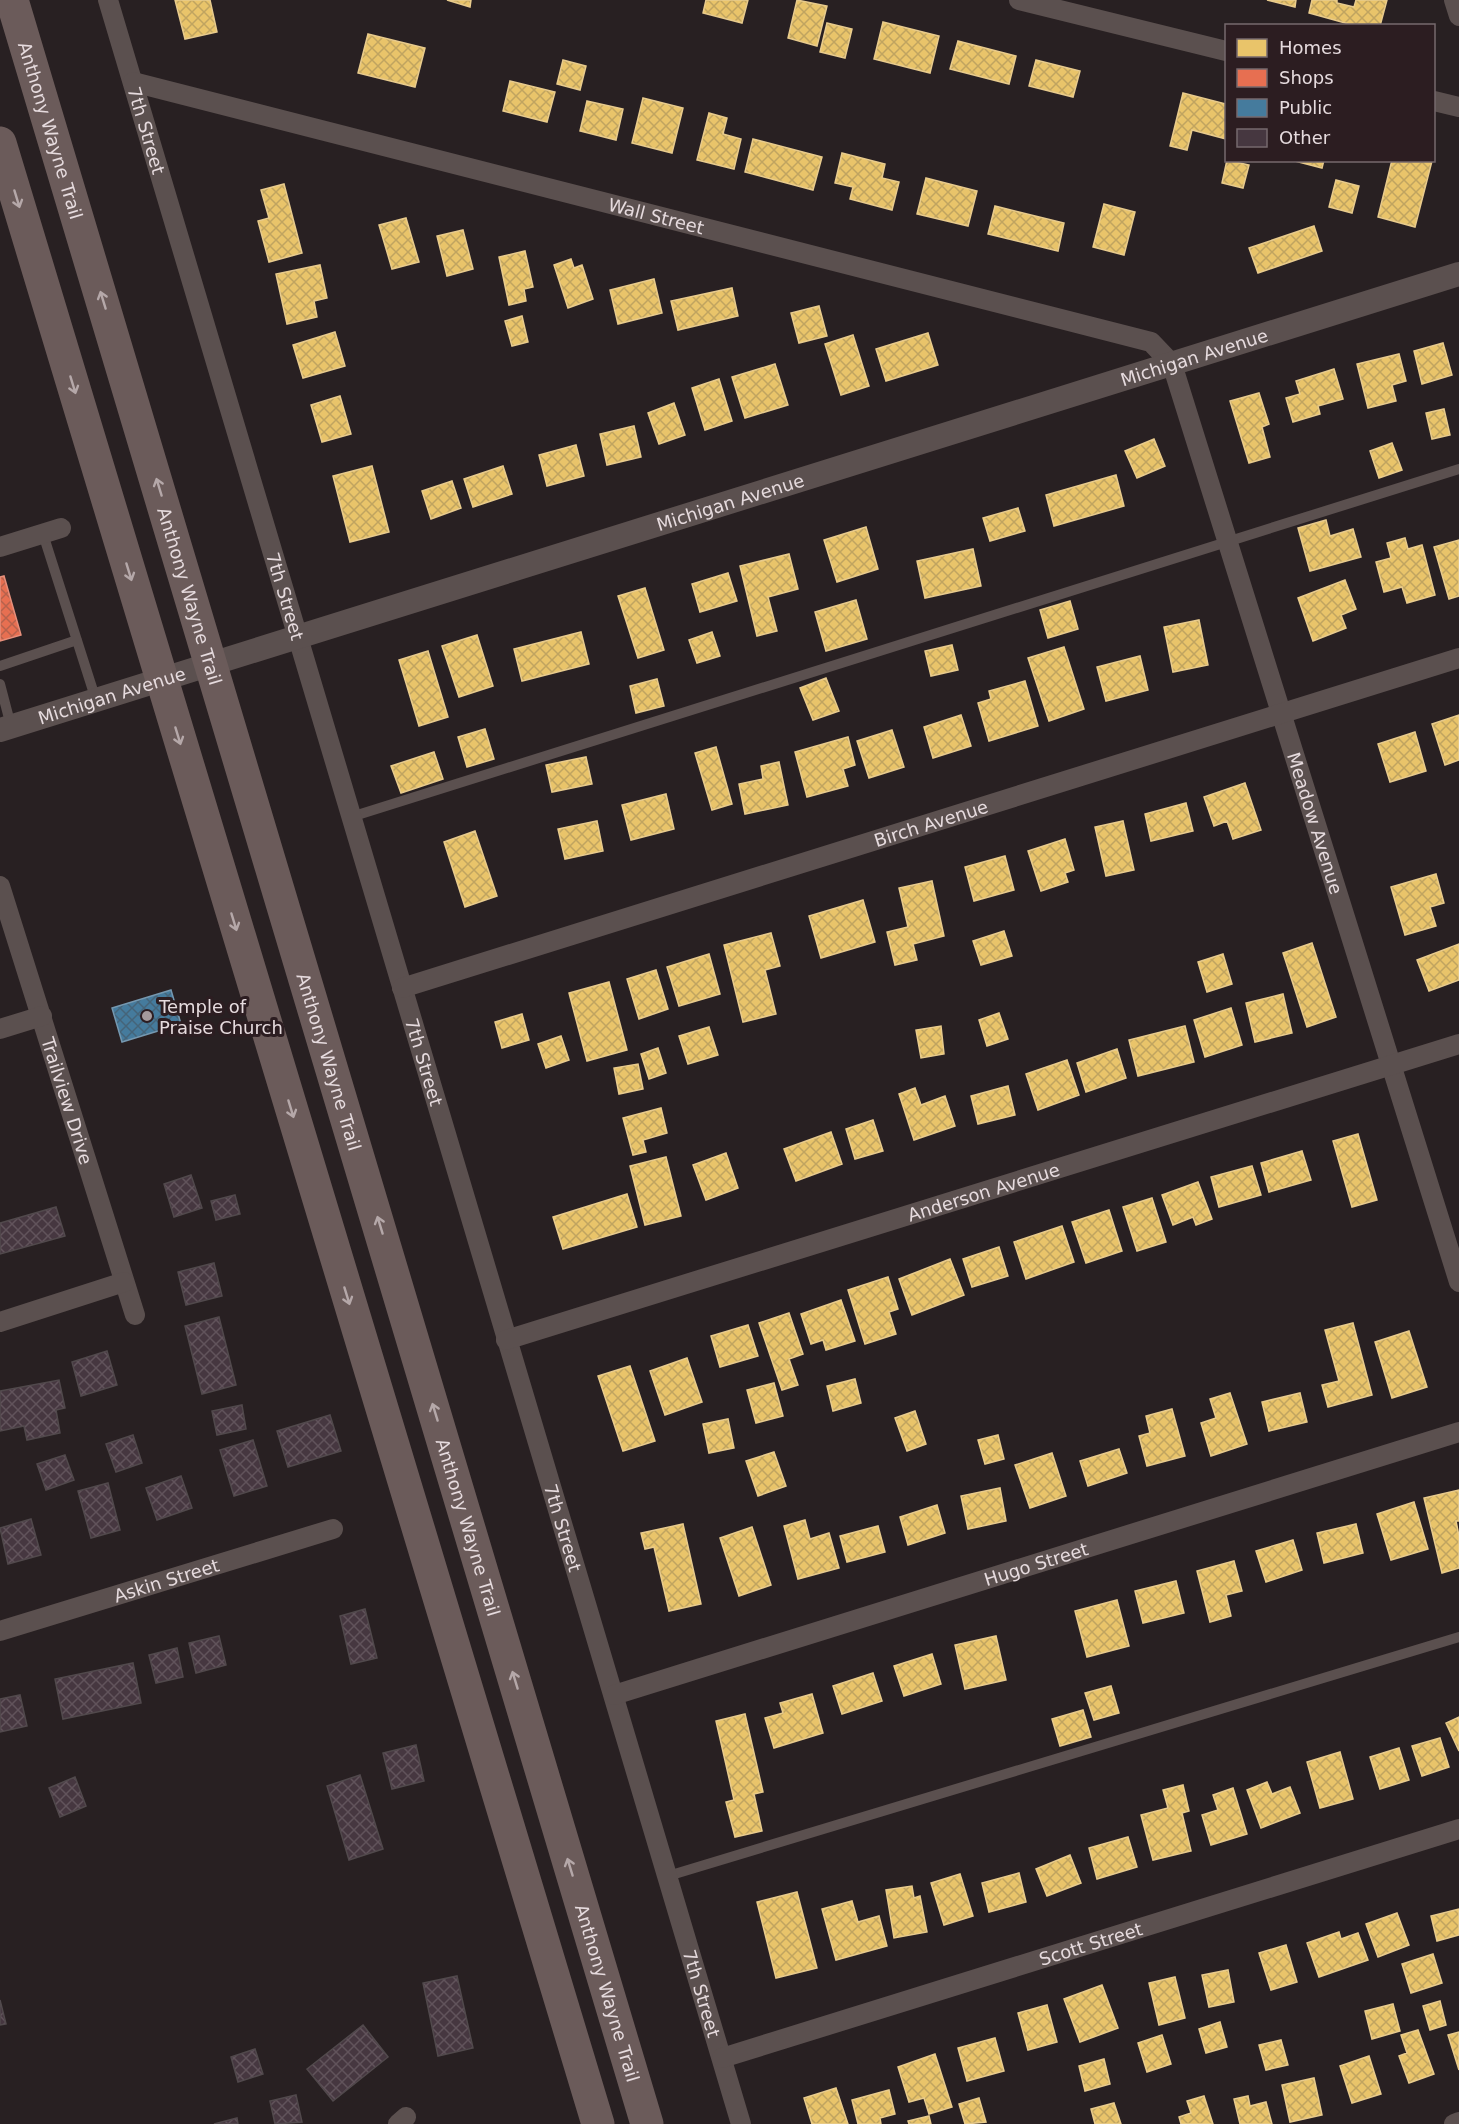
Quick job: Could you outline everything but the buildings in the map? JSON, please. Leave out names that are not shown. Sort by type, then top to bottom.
[{"type":"highway","name":"Anthony Wayne Trail","points":[[12,0],[213,663],[647,2124]]},
{"type":"highway","points":[[0,143],[598,2124]]},
{"type":"street","name":"7th Street","points":[[108,0],[741,2124]]},
{"type":"street","points":[[1019,0],[1225,51]]},
{"type":"street","points":[[1454,0],[1459,16]]},
{"type":"street","name":"Wall Street","points":[[133,82],[1151,342],[1172,364]]},
{"type":"street","points":[[1435,101],[1459,107]]},
{"type":"street","name":"Michigan Avenue","points":[[6,728],[1459,274]]},
{"type":"street","name":"Meadow Avenue","points":[[1172,364],[1283,713],[1459,1282]]},
{"type":"street","points":[[0,547],[52,531]]},
{"type":"street","name":"Birch Avenue","points":[[402,988],[1459,658]]},
{"type":"street","name":"Trailview Drive","points":[[0,886],[135,1315]]},
{"type":"street","points":[[0,1029],[42,1016]]},
{"type":"street","name":"Anderson Avenue","points":[[506,1340],[1459,1044]]},
{"type":"street","points":[[0,1322],[124,1282]]},
{"type":"street","name":"Hugo Street","points":[[614,1695],[1459,1432]]},
{"type":"street","name":"Askin Street","points":[[0,1631],[333,1529]]},
{"type":"street","name":"Scott Street","points":[[722,2058],[1459,1829]]},
{"type":"street","points":[[1454,2124],[1459,2122]]},
{"type":"lane","points":[[351,817],[1459,469]]},
{"type":"lane","points":[[52,531],[77,640],[96,700]]},
{"type":"lane","points":[[0,666],[77,640]]},
{"type":"lane","points":[[0,684],[6,728]]},
{"type":"lane","points":[[668,1876],[1459,1637]]},
{"type":"place","name":"Temple of Praise Church","points":[[147,1016]]}]
